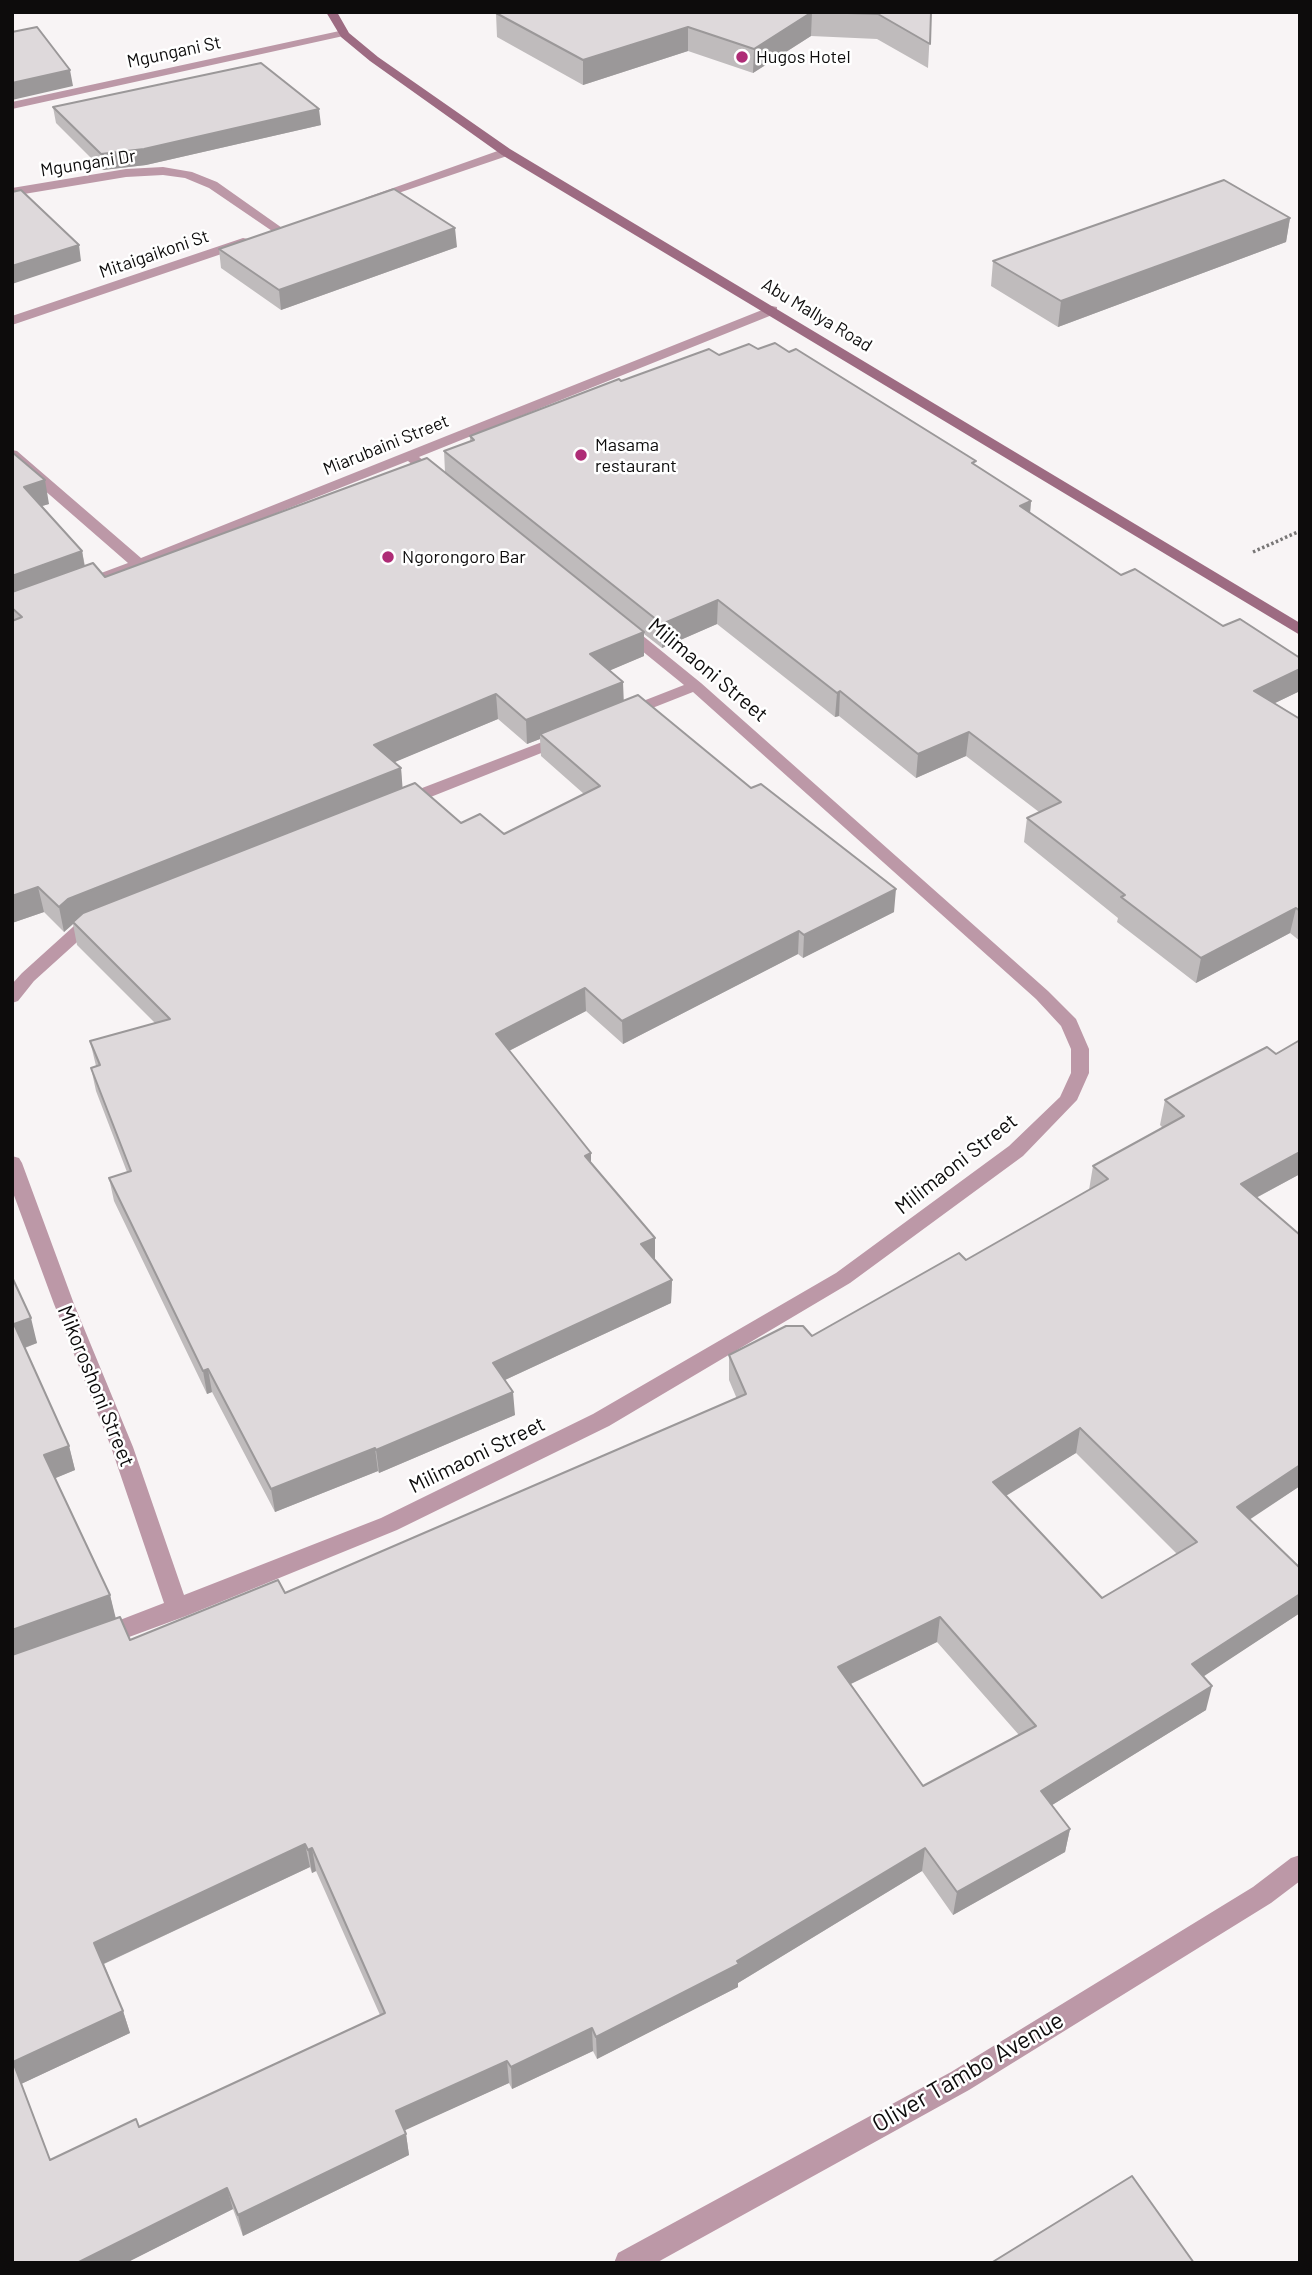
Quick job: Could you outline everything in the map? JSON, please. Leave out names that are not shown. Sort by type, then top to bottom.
[{"type":"main road","name":"Abu Mallya Road","points":[[331,12],[344,33],[374,59],[506,152],[1300,630]]},
{"type":"street","name":"Mgungani St","points":[[12,106],[344,33]]},
{"type":"street","points":[[355,204],[506,152]]},
{"type":"street","name":"Mgungani Dr","points":[[12,192],[126,173],[163,171],[188,175],[213,185],[273,232]]},
{"type":"street","name":"Mitaigaikoni St","points":[[12,321],[273,232]]},
{"type":"street","name":"Miarubaini Street","points":[[63,592],[772,310]]},
{"type":"street","points":[[12,454],[139,564]]},
{"type":"street","points":[[410,456],[452,490]]},
{"type":"street","name":"Milimaoni Street","points":[[89,1642],[388,1524],[601,1420],[843,1278],[1016,1151],[1068,1100],[1080,1073],[1080,1049],[1069,1023],[1042,995],[695,686],[610,618]]},
{"type":"street","points":[[605,722],[695,686]]},
{"type":"street","points":[[387,808],[580,732]]},
{"type":"street","points":[[12,997],[28,976],[80,930],[119,915]]},
{"type":"street","name":"Mikoroshoni Street","points":[[12,1163],[64,1304],[122,1447],[177,1609]]},
{"type":"street","name":"Oliver Tambo Avenue","points":[[628,2263],[960,2081],[1262,1895],[1300,1866]]},
{"type":"building","points":[[812,12],[754,49],[688,27],[583,60],[496,13]]},
{"type":"building","points":[[816,12],[931,12],[930,44],[878,14]]},
{"type":"building","points":[[37,27],[70,70],[12,83],[12,32]]},
{"type":"building","points":[[261,63],[319,109],[144,149],[101,154],[53,107]]},
{"type":"building","points":[[1224,180],[1290,218],[1061,301],[993,261]]},
{"type":"building","points":[[394,189],[455,228],[279,290],[219,249]]},
{"type":"building","points":[[21,190],[79,245],[12,266],[12,192]]},
{"type":"building","points":[[775,343],[789,352],[796,349],[976,461],[972,463],[1031,501],[1020,506],[1121,575],[1135,569],[1223,626],[1240,619],[1300,658],[1300,669],[1254,691],[1300,719],[1300,911],[1296,908],[1201,958],[1121,897],[1125,895],[1027,818],[1061,802],[969,732],[918,754],[840,691],[837,693],[718,600],[662,624],[444,451],[474,440],[470,436],[619,379],[621,381],[709,349],[719,355],[749,344],[758,349]]},
{"type":"building","points":[[12,452],[45,480],[24,487],[82,551],[12,576]]},
{"type":"building","points":[[427,458],[644,632],[590,654],[623,682],[526,720],[496,694],[374,745],[401,768],[68,899],[59,907],[38,887],[12,896],[12,621],[22,617],[12,608],[12,592],[93,563],[105,577]]},
{"type":"building","points":[[638,695],[751,788],[761,784],[896,889],[804,935],[799,931],[622,1021],[585,988],[496,1034],[591,1153],[585,1156],[655,1238],[641,1244],[672,1280],[493,1363],[513,1392],[376,1450],[375,1448],[271,1489],[208,1369],[203,1371],[109,1178],[131,1171],[91,1068],[100,1065],[90,1041],[170,1019],[73,922],[83,913],[415,783],[461,823],[480,814],[504,834],[600,786],[540,734]]},
{"type":"building","points":[[1300,1040],[1300,1152],[1241,1184],[1300,1235],[1300,1465],[1237,1507],[1300,1568],[1300,1594],[1192,1664],[1212,1686],[1041,1791],[1070,1829],[957,1892],[925,1848],[737,1961],[739,1964],[596,2037],[592,2028],[511,2067],[507,2061],[396,2111],[406,2134],[238,2215],[227,2188],[77,2263],[12,2263],[12,1655],[120,1617],[130,1640],[278,1580],[285,1593],[746,1394],[729,1355],[786,1326],[803,1326],[812,1336],[959,1253],[966,1260],[1108,1179],[1093,1166],[1184,1116],[1165,1100],[1267,1047],[1276,1054]],"holes":[[[1080,1428],[1197,1542],[1102,1598],[993,1482]],[[940,1617],[1036,1726],[923,1786],[838,1667]],[[305,1844],[308,1850],[312,1848],[385,2013],[139,2127],[136,2119],[50,2160],[13,2062],[123,2011],[94,1943]]]},
{"type":"building","points":[[12,1277],[31,1318],[14,1324],[69,1446],[44,1455],[110,1595],[12,1630]]},
{"type":"building","points":[[1132,2176],[1194,2263],[991,2263]]},
{"type":"place","name":"Hugos Hotel","points":[[742,57]]},
{"type":"place","name":"Masama restaurant","points":[[581,455]]},
{"type":"place","name":"Ngorongoro Bar","points":[[388,557]]}]
